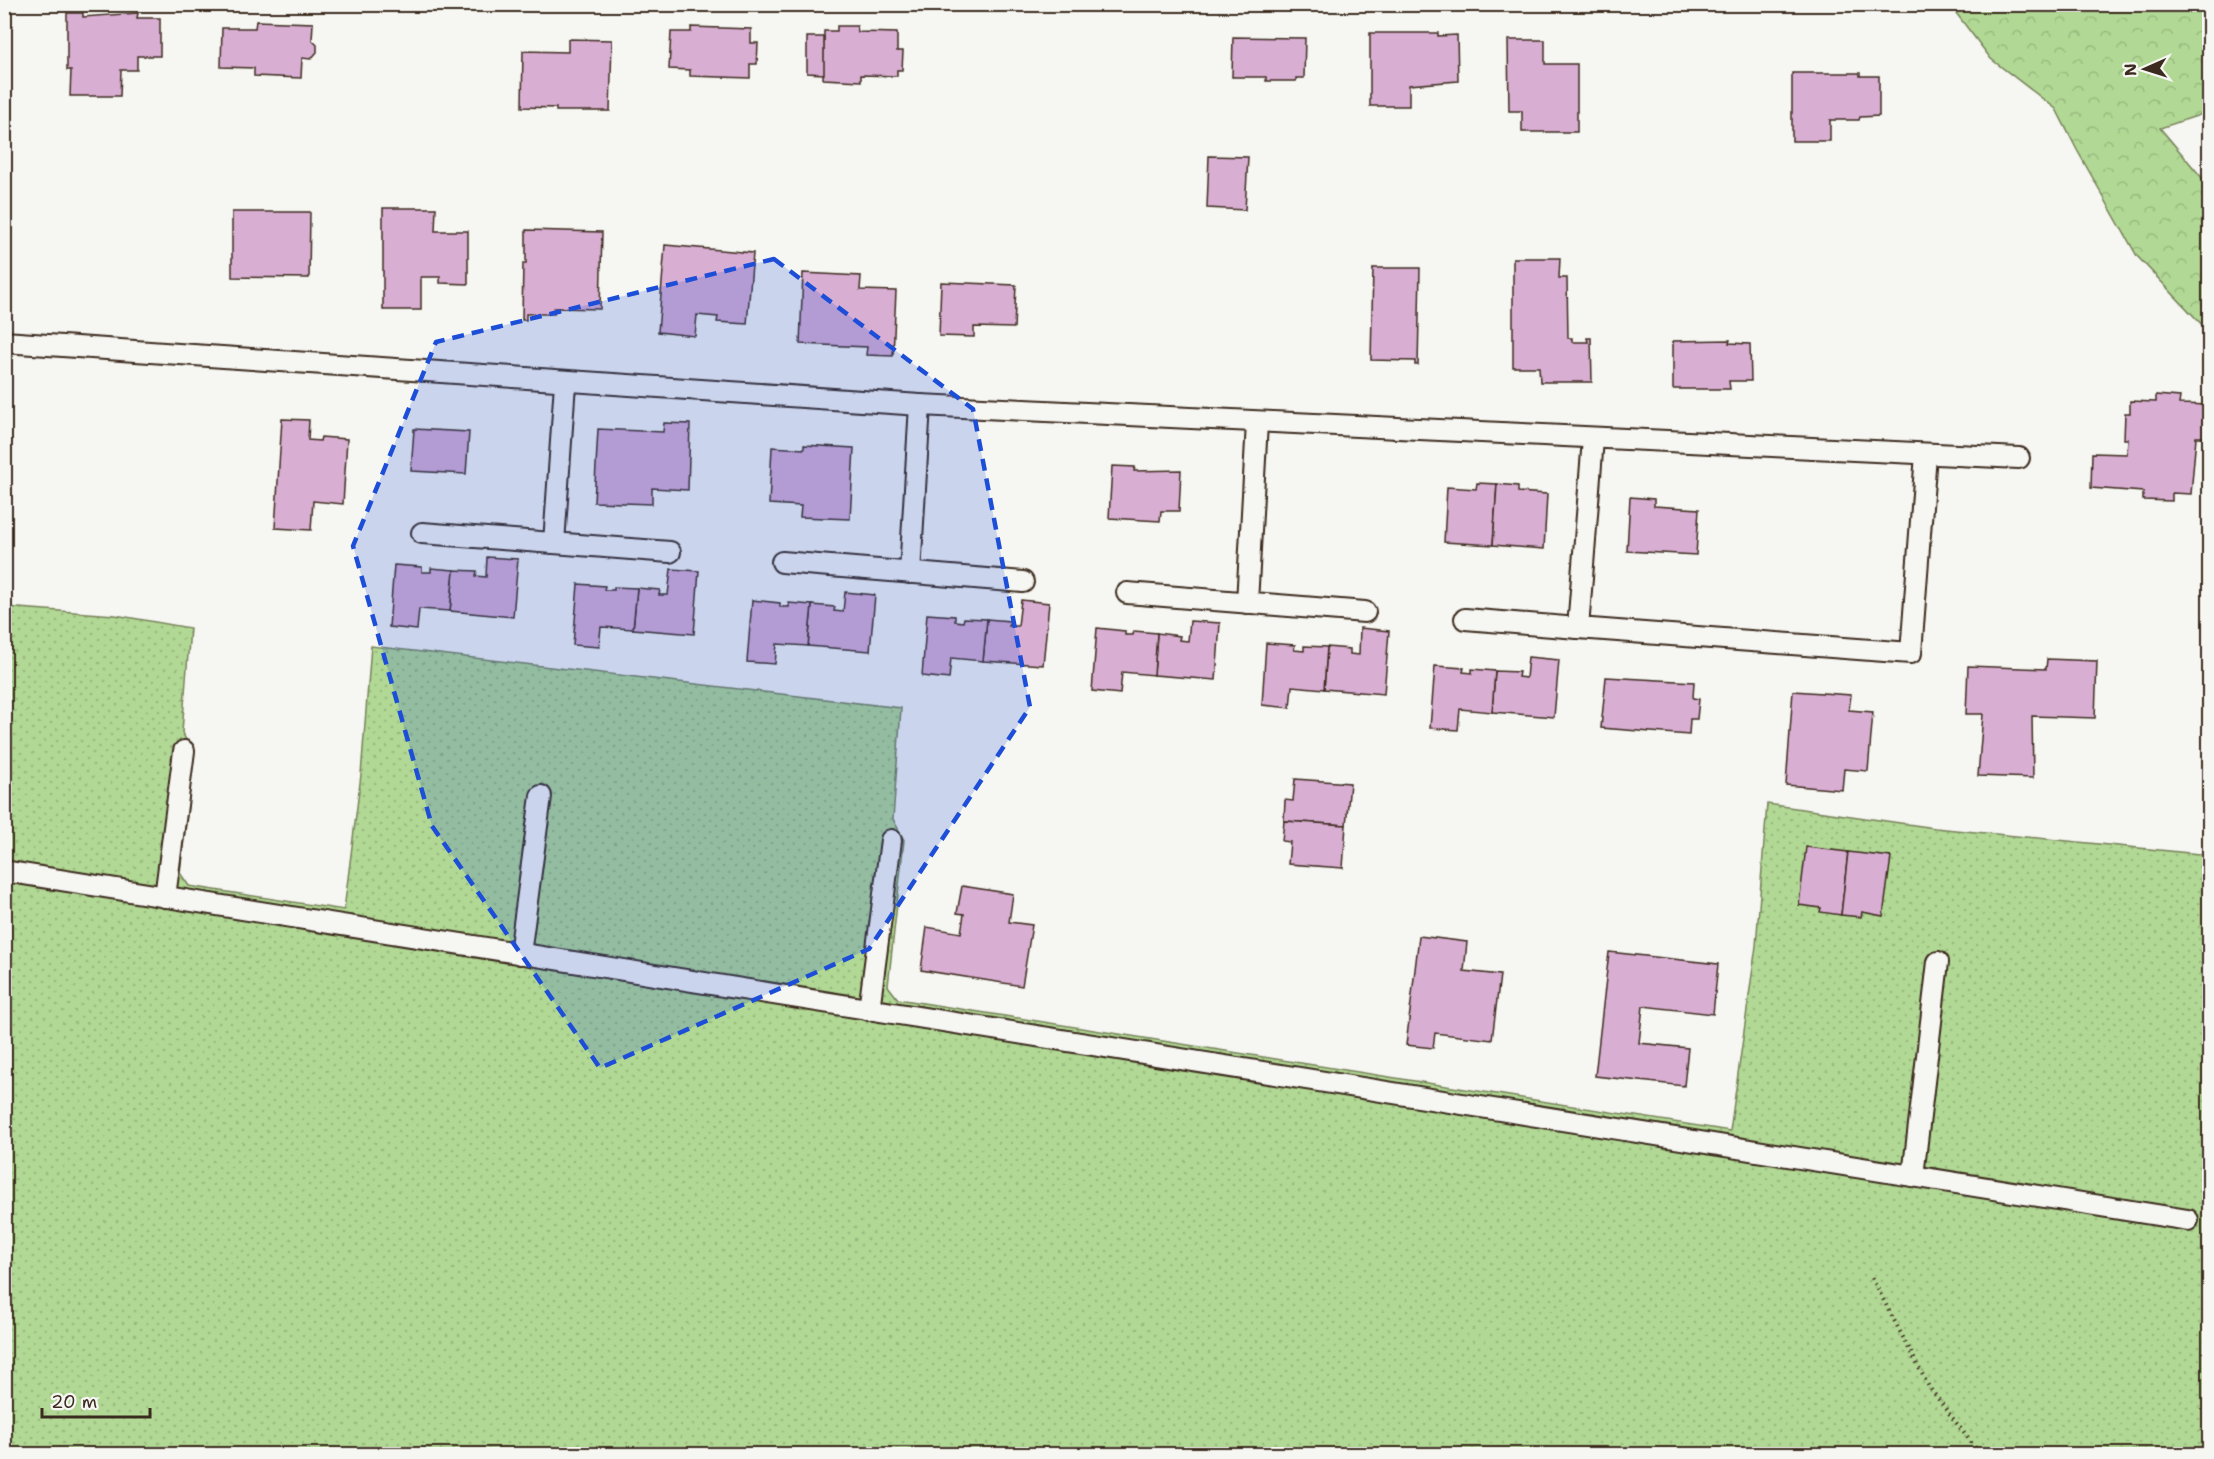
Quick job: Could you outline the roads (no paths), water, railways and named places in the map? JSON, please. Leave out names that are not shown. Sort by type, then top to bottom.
[{"type":"lane","points":[[4,342],[920,405],[2019,458]]},
{"type":"lane","points":[[554,543],[565,382]]},
{"type":"lane","points":[[910,573],[920,405]]},
{"type":"lane","points":[[1247,603],[1257,423]]},
{"type":"lane","points":[[1578,628],[1593,439]]},
{"type":"lane","points":[[1465,620],[1911,653],[1926,454]]},
{"type":"lane","points":[[422,533],[670,552]]},
{"type":"lane","points":[[782,562],[1023,582]]},
{"type":"lane","points":[[1127,593],[1365,612]]},
{"type":"lane","points":[[165,897],[184,751]]},
{"type":"lane","points":[[520,954],[541,796]]},
{"type":"lane","points":[[869,1010],[891,840]]},
{"type":"lane","points":[[4,871],[1599,1124],[2188,1220]]},
{"type":"lane","points":[[1913,1176],[1938,962]]}]
